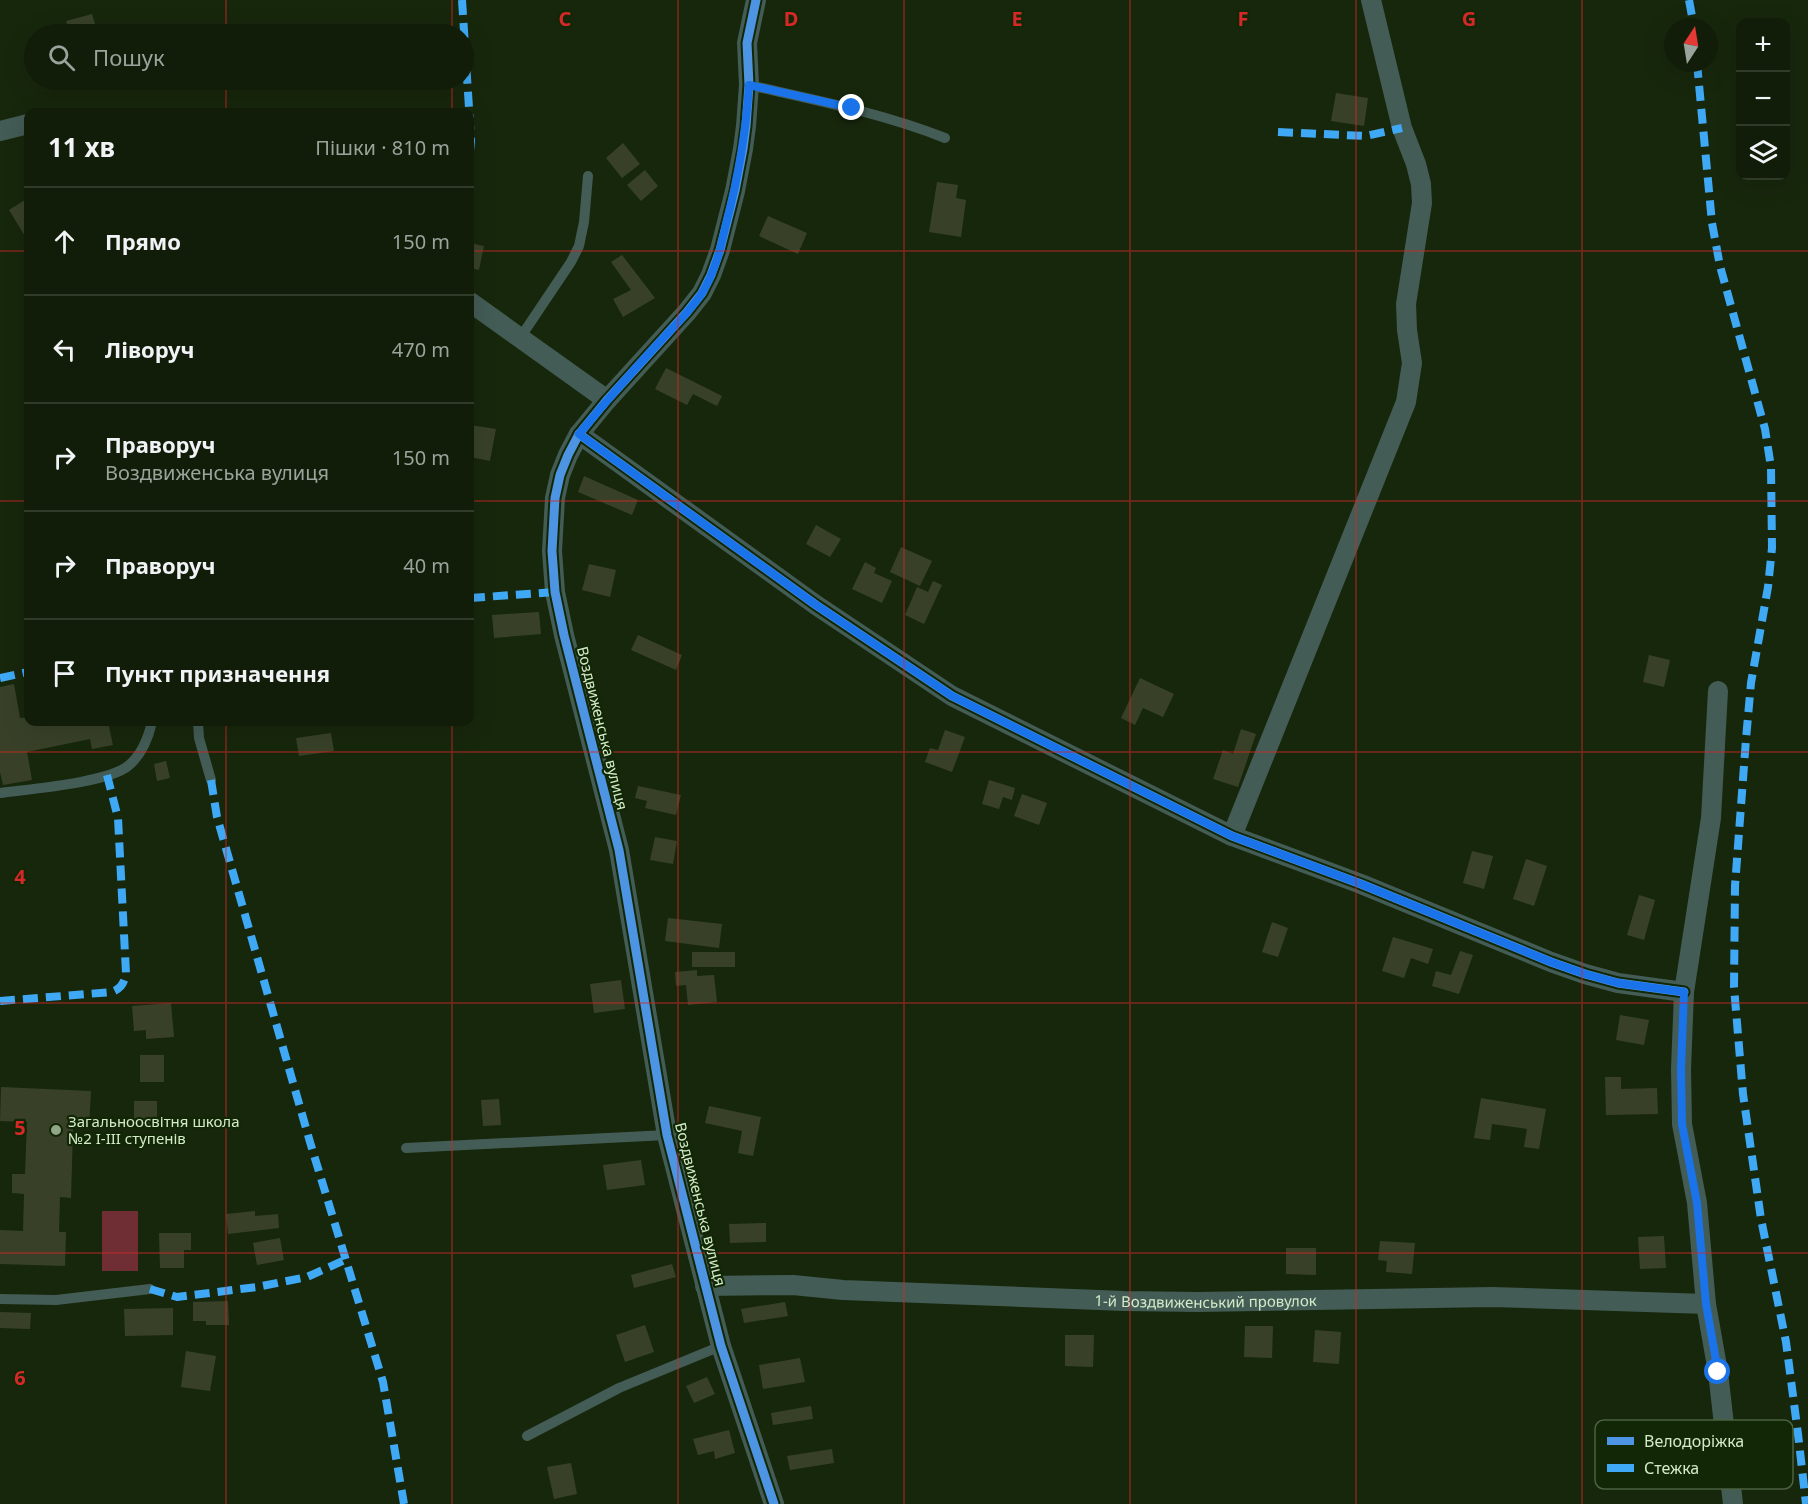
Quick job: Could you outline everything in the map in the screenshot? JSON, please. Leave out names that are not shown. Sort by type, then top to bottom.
[{"type":"street","name":"Воздвиженська вулиця","points":[[756,0],[747,43],[749,85],[746,126],[737,180],[720,250],[711,275],[687,312],[579,434],[560,476],[555,498],[552,551],[555,592],[564,636],[619,850],[667,1135],[721,1346],[774,1504]]},
{"type":"street","points":[[1232,836],[1406,402],[1410,382],[1412,363],[1406,304],[1422,203],[1421,184],[1402,128],[1371,0]]},
{"type":"street","points":[[0,131],[24,125]]},
{"type":"street","points":[[474,305],[607,400]]},
{"type":"street","points":[[579,434],[816,605],[952,696],[1232,836],[1361,884],[1585,974],[1618,983],[1684,992]]},
{"type":"street","points":[[1718,691],[1711,818],[1684,992],[1681,1069],[1682,1124],[1697,1203],[1706,1304],[1723,1420]]},
{"type":"street","name":"1-й Воздвиженський провулок","points":[[705,1286],[794,1285],[843,1290],[1124,1301],[1198,1302],[1492,1296],[1706,1304]]},
{"type":"street","points":[[1731,1489],[1733,1504]]},
{"type":"lane","points":[[749,85],[852,108],[910,124],[945,138]]},
{"type":"lane","points":[[520,338],[571,262],[579,246],[584,222],[588,176]]},
{"type":"lane","points":[[0,793],[77,782],[126,768],[145,745],[151,726]]},
{"type":"lane","points":[[198,726],[199,738],[211,780]]},
{"type":"lane","points":[[406,1148],[667,1135]]},
{"type":"lane","points":[[0,1299],[56,1300],[150,1289]]},
{"type":"lane","points":[[527,1436],[619,1388],[721,1346]]},
{"type":"shaded area","points":[[102,1211],[138,1211],[138,1271],[102,1271]]},
{"type":"building","points":[[92,14],[95,24],[67,24],[66,21]]},
{"type":"building","points":[[1336,93],[1368,98],[1364,126],[1331,121]]},
{"type":"building","points":[[623,143],[640,164],[622,178],[606,158]]},
{"type":"building","points":[[645,170],[658,186],[641,201],[627,185]]},
{"type":"building","points":[[937,182],[958,185],[956,198],[966,200],[961,237],[929,232]]},
{"type":"building","points":[[24,201],[24,234],[9,210]]},
{"type":"building","points":[[768,216],[807,233],[798,254],[759,236]]},
{"type":"building","points":[[474,244],[484,246],[479,270],[474,269]]},
{"type":"building","points":[[622,255],[655,298],[623,317],[613,299],[631,290],[611,262]]},
{"type":"building","points":[[666,368],[722,396],[717,406],[693,394],[687,405],[655,389]]},
{"type":"building","points":[[474,426],[496,429],[490,461],[474,458]]},
{"type":"building","points":[[584,476],[638,500],[632,515],[578,492]]},
{"type":"building","points":[[816,525],[841,539],[830,557],[806,544]]},
{"type":"building","points":[[901,547],[932,561],[920,586],[890,572]]},
{"type":"building","points":[[865,562],[876,568],[874,573],[892,581],[882,603],[852,589]]},
{"type":"building","points":[[589,564],[616,570],[610,597],[582,590]]},
{"type":"building","points":[[933,581],[942,585],[924,624],[905,615],[917,587],[928,592]]},
{"type":"building","points":[[539,612],[541,634],[494,638],[492,615]]},
{"type":"building","points":[[638,635],[682,655],[676,670],[631,650]]},
{"type":"building","points":[[1649,655],[1670,660],[1664,687],[1643,682]]},
{"type":"building","points":[[1140,678],[1174,694],[1163,717],[1143,708],[1135,725],[1121,718]]},
{"type":"building","points":[[14,684],[20,718],[24,718],[24,726],[109,726],[113,745],[92,749],[90,739],[27,752],[32,780],[3,785],[0,772],[0,687]]},
{"type":"building","points":[[1241,729],[1256,734],[1238,787],[1213,779],[1223,750],[1233,754]]},
{"type":"building","points":[[945,730],[965,737],[952,772],[925,762],[930,748],[938,750]]},
{"type":"building","points":[[331,733],[334,751],[299,756],[296,738]]},
{"type":"building","points":[[166,761],[170,778],[157,781],[154,764]]},
{"type":"building","points":[[989,780],[1015,788],[1012,800],[1003,797],[999,809],[982,804]]},
{"type":"building","points":[[638,786],[681,795],[676,815],[645,808],[647,801],[635,798]]},
{"type":"building","points":[[1022,794],[1047,803],[1039,825],[1014,816]]},
{"type":"building","points":[[655,837],[677,841],[673,864],[650,860]]},
{"type":"building","points":[[1472,851],[1493,856],[1484,889],[1463,883]]},
{"type":"building","points":[[1526,859],[1547,866],[1534,906],[1513,899]]},
{"type":"building","points":[[1639,895],[1655,900],[1644,940],[1627,935]]},
{"type":"building","points":[[668,918],[722,924],[719,948],[665,941]]},
{"type":"building","points":[[1272,922],[1288,928],[1278,957],[1262,952]]},
{"type":"building","points":[[1393,937],[1433,949],[1428,964],[1411,958],[1404,978],[1382,971]]},
{"type":"building","points":[[1460,951],[1473,955],[1459,994],[1432,986],[1436,971],[1451,975]]},
{"type":"building","points":[[692,952],[735,952],[735,967],[692,967]]},
{"type":"building","points":[[697,970],[697,976],[714,975],[717,1002],[688,1005],[686,985],[676,986],[675,972]]},
{"type":"building","points":[[621,980],[625,1009],[594,1013],[590,984]]},
{"type":"building","points":[[171,1003],[174,1037],[146,1039],[146,1030],[134,1031],[132,1006]]},
{"type":"building","points":[[1620,1015],[1649,1020],[1644,1045],[1616,1040]]},
{"type":"building","points":[[140,1055],[164,1055],[164,1082],[140,1082]]},
{"type":"building","points":[[1605,1077],[1621,1077],[1621,1089],[1657,1088],[1658,1114],[1606,1115]]},
{"type":"building","points":[[1,1087],[91,1091],[89,1128],[73,1128],[71,1198],[60,1197],[59,1232],[66,1232],[65,1266],[0,1264],[0,1230],[23,1231],[24,1194],[12,1193],[12,1174],[25,1174],[27,1122],[0,1121]]},
{"type":"building","points":[[1481,1098],[1546,1109],[1539,1149],[1524,1147],[1527,1129],[1492,1124],[1490,1140],[1474,1138]]},
{"type":"building","points":[[499,1099],[501,1125],[483,1126],[481,1100]]},
{"type":"building","points":[[134,1101],[157,1101],[157,1124],[134,1124]]},
{"type":"building","points":[[709,1106],[761,1117],[753,1156],[738,1153],[742,1131],[705,1123]]},
{"type":"building","points":[[641,1160],[645,1185],[607,1190],[603,1165]]},
{"type":"building","points":[[255,1211],[255,1216],[278,1214],[279,1228],[228,1234],[226,1214]]},
{"type":"building","points":[[766,1223],[766,1242],[730,1243],[729,1224]]},
{"type":"building","points":[[159,1233],[191,1233],[191,1250],[184,1250],[184,1268],[160,1268]]},
{"type":"building","points":[[1664,1236],[1666,1268],[1640,1269],[1638,1237]]},
{"type":"building","points":[[280,1238],[284,1260],[257,1265],[253,1243]]},
{"type":"building","points":[[1380,1241],[1415,1243],[1412,1274],[1386,1272],[1387,1261],[1378,1260]]},
{"type":"building","points":[[1286,1248],[1316,1248],[1316,1275],[1286,1274]]},
{"type":"building","points":[[672,1264],[676,1277],[634,1288],[631,1275]]},
{"type":"building","points":[[228,1301],[229,1325],[206,1325],[206,1321],[193,1321],[193,1302]]},
{"type":"building","points":[[785,1302],[788,1316],[744,1323],[741,1309]]},
{"type":"building","points":[[173,1308],[173,1335],[125,1336],[124,1309]]},
{"type":"building","points":[[0,1312],[31,1313],[30,1329],[0,1328]]},
{"type":"building","points":[[645,1325],[654,1352],[625,1362],[616,1335]]},
{"type":"building","points":[[1245,1326],[1273,1326],[1272,1358],[1244,1357]]},
{"type":"building","points":[[1315,1330],[1341,1332],[1339,1364],[1313,1362]]},
{"type":"building","points":[[1065,1335],[1094,1335],[1093,1367],[1065,1366]]},
{"type":"building","points":[[186,1351],[216,1356],[210,1391],[181,1387]]},
{"type":"building","points":[[800,1358],[805,1382],[763,1389],[759,1365]]},
{"type":"building","points":[[707,1377],[715,1394],[694,1403],[686,1386]]},
{"type":"building","points":[[811,1406],[813,1419],[773,1425],[771,1413]]},
{"type":"building","points":[[729,1430],[735,1453],[715,1459],[714,1451],[698,1455],[693,1439]]},
{"type":"building","points":[[832,1449],[834,1463],[790,1470],[787,1456]]},
{"type":"building","points":[[571,1463],[577,1494],[554,1499],[547,1467]]},
{"type":"marked path","points":[[462,0],[464,24]]},
{"type":"marked path","points":[[1689,0],[1692,18]]},
{"type":"marked path","points":[[1698,72],[1712,223],[1720,266],[1765,429],[1771,467],[1772,548],[1768,587],[1751,683],[1746,739],[1735,886],[1734,987],[1743,1094],[1761,1219],[1786,1342],[1806,1504]]},
{"type":"marked path","points":[[468,90],[469,108]]},
{"type":"marked path","points":[[1278,132],[1366,136],[1402,128]]},
{"type":"marked path","points":[[474,598],[555,592]]},
{"type":"marked path","points":[[0,678],[24,673]]},
{"type":"marked path","points":[[0,1001],[112,992],[118,989],[123,982],[126,973],[118,818],[107,775]]},
{"type":"marked path","points":[[211,780],[217,817],[310,1142],[383,1382],[404,1504]]},
{"type":"marked path","points":[[150,1289],[177,1297],[257,1287],[307,1277],[347,1259]]},
{"type":"cycle path","points":[[756,0],[747,43],[749,85],[743,149],[735,191],[711,275],[702,293],[687,312],[579,434],[560,475],[555,498],[552,551],[555,592],[564,635],[619,850],[667,1135],[721,1346],[774,1504]]},
{"type":"cycle path","points":[[579,434],[816,605],[952,696],[1232,836],[1361,884],[1585,974],[1618,983],[1684,992]]},
{"type":"place","name":"Загальноосвітня школа №2 I-III ступенів","points":[[56,1130]]},
{"type":"route","points":[[852,108],[749,85],[743,149],[735,191],[711,275],[687,312],[579,434],[816,605],[952,696],[1232,836],[1361,884],[1585,974],[1618,983],[1684,992],[1681,1069],[1682,1124],[1697,1203],[1706,1304],[1718,1372]]}]
